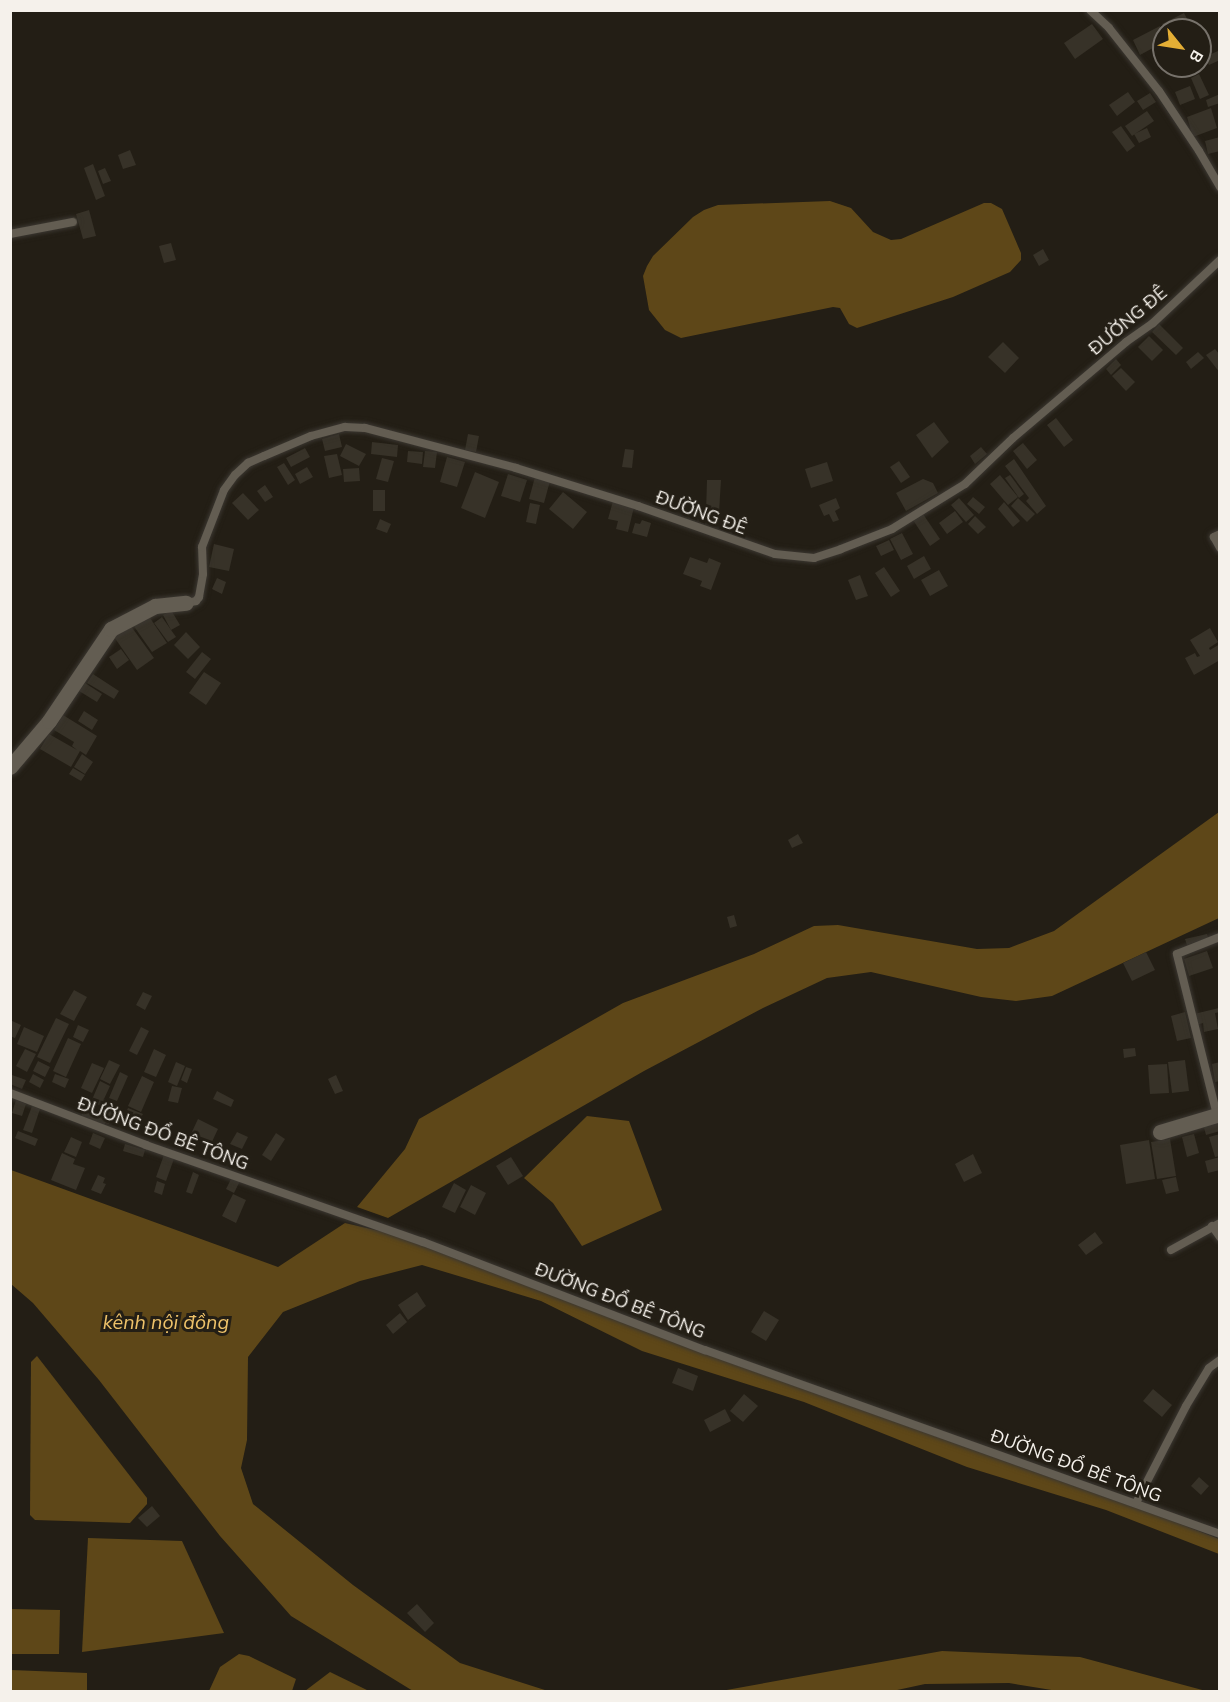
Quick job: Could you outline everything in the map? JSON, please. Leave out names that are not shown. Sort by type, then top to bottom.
[{"type":"street","points":[[10,767],[49,721],[111,629],[145,609],[162,603],[186,603]]},
{"type":"street","points":[[1160,1132],[1218,1115]]},
{"type":"lane","points":[[1090,10],[1109,28],[1159,91],[1220,187]]},
{"type":"lane","points":[[10,234],[73,222]]},
{"type":"lane","name":"ĐƯỜNG ĐÊ","points":[[186,603],[196,601],[201,592],[202,548],[224,490],[235,475],[248,463],[264,456],[311,436],[345,427],[365,428],[516,468],[638,506],[775,554],[814,558],[892,529],[965,484],[1013,438],[1126,342],[1153,323],[1220,260]]},
{"type":"lane","points":[[1220,534],[1214,537],[1220,548]]},
{"type":"lane","points":[[1218,1115],[1177,954],[1220,937]]},
{"type":"lane","name":"ĐƯỜNG ĐỔ BÊ TÔNG","points":[[10,1093],[146,1145],[423,1242],[716,1354],[1220,1534]]},
{"type":"lane","points":[[1171,1250],[1216,1224],[1220,1237]]},
{"type":"lane","points":[[1136,1503],[1186,1406],[1209,1368],[1220,1360]]},
{"type":"water","points":[[830,201],[851,208],[873,232],[891,240],[901,239],[984,203],[991,203],[1002,209],[1021,253],[1021,260],[1010,272],[953,297],[857,328],[849,324],[840,308],[833,307],[681,338],[665,330],[649,310],[643,276],[647,266],[653,256],[693,217],[704,210],[718,205]]},
{"type":"water","points":[[1219,812],[1219,918],[1052,996],[1016,1001],[981,997],[871,972],[827,978],[763,1008],[644,1071],[388,1218],[357,1207],[405,1149],[419,1119],[623,1003],[754,954],[814,926],[838,925],[977,949],[1009,948],[1054,931]]},
{"type":"water","points":[[587,1116],[629,1121],[662,1210],[582,1246],[553,1203],[524,1178]]},
{"type":"water","name":"kênh nội đồng","points":[[11,1170],[278,1267],[345,1223],[388,1233],[736,1365],[1175,1522],[1219,1539],[1219,1554],[1106,1510],[967,1467],[804,1402],[642,1351],[541,1301],[422,1265],[360,1281],[283,1312],[248,1357],[247,1440],[241,1468],[253,1504],[353,1585],[460,1663],[548,1691],[413,1691],[291,1616],[220,1536],[99,1380],[33,1303],[11,1284]]},
{"type":"water","points":[[37,1356],[147,1498],[147,1504],[130,1523],[35,1520],[30,1515],[31,1362]]},
{"type":"water","points":[[88,1538],[182,1541],[224,1633],[82,1652]]},
{"type":"water","points":[[11,1609],[60,1610],[59,1654],[11,1654]]},
{"type":"water","points":[[942,1651],[1080,1657],[1206,1691],[1064,1692],[1009,1683],[925,1684],[888,1692],[721,1691]]},
{"type":"water","points":[[239,1654],[249,1656],[296,1679],[292,1691],[209,1691],[220,1667]]},
{"type":"water","points":[[11,1670],[87,1673],[87,1691],[11,1691]]},
{"type":"water","points":[[330,1672],[369,1691],[305,1691]]},
{"type":"building","points":[[1184,13],[1187,18],[1174,18]]},
{"type":"building","points":[[1092,24],[1103,39],[1075,59],[1064,43]]},
{"type":"building","points":[[1152,30],[1152,48],[1140,55],[1133,40]]},
{"type":"building","points":[[1220,50],[1220,60],[1212,64],[1212,54]]},
{"type":"building","points":[[1191,78],[1201,78],[1209,95],[1200,99]]},
{"type":"building","points":[[1190,86],[1195,99],[1180,105],[1175,92]]},
{"type":"building","points":[[1128,92],[1135,102],[1117,116],[1109,105]]},
{"type":"building","points":[[1150,93],[1156,102],[1143,110],[1137,101]]},
{"type":"building","points":[[1220,94],[1220,103],[1208,107],[1206,100]]},
{"type":"building","points":[[1211,108],[1217,128],[1193,137],[1187,117]]},
{"type":"building","points":[[1147,111],[1154,121],[1132,136],[1125,126]]},
{"type":"building","points":[[1121,126],[1135,146],[1127,152],[1112,132]]},
{"type":"building","points":[[1147,128],[1151,137],[1139,143],[1134,134]]},
{"type":"building","points":[[1220,137],[1220,151],[1208,154],[1205,141]]},
{"type":"building","points":[[130,150],[136,165],[123,169],[118,155]]},
{"type":"building","points":[[93,164],[105,196],[96,200],[84,168]]},
{"type":"building","points":[[105,168],[111,181],[103,184],[98,171]]},
{"type":"building","points":[[89,210],[96,236],[83,239],[76,214]]},
{"type":"building","points":[[171,243],[176,260],[164,263],[159,246]]},
{"type":"building","points":[[1043,249],[1049,260],[1039,266],[1033,255]]},
{"type":"building","points":[[1159,324],[1183,348],[1176,355],[1152,332]]},
{"type":"building","points":[[1149,336],[1163,350],[1152,361],[1138,347]]},
{"type":"building","points":[[1003,342],[1019,358],[1005,373],[988,357]]},
{"type":"building","points":[[1215,349],[1220,355],[1220,373],[1206,355]]},
{"type":"building","points":[[1198,352],[1204,358],[1191,369],[1186,362]]},
{"type":"building","points":[[1116,359],[1121,365],[1111,375],[1106,369]]},
{"type":"building","points":[[1121,368],[1135,382],[1126,391],[1112,376]]},
{"type":"building","points":[[1056,418],[1073,440],[1064,447],[1047,425]]},
{"type":"building","points":[[934,422],[949,442],[932,458],[916,435]]},
{"type":"building","points":[[339,434],[342,447],[325,451],[322,439]]},
{"type":"building","points":[[468,434],[479,436],[476,452],[465,450]]},
{"type":"building","points":[[372,442],[398,445],[397,457],[371,454]]},
{"type":"building","points":[[1023,443],[1037,460],[1027,469],[1013,451]]},
{"type":"building","points":[[346,444],[366,454],[359,466],[340,456]]},
{"type":"building","points":[[981,447],[987,454],[975,464],[970,456]]},
{"type":"building","points":[[305,448],[310,457],[291,467],[286,458]]},
{"type":"building","points":[[625,449],[634,450],[632,468],[622,467]]},
{"type":"building","points":[[408,451],[423,452],[422,464],[407,462]]},
{"type":"building","points":[[425,451],[437,452],[435,468],[423,467]]},
{"type":"building","points":[[337,454],[342,475],[329,478],[324,456]]},
{"type":"building","points":[[447,457],[465,462],[457,487],[440,482]]},
{"type":"building","points":[[382,458],[394,461],[388,482],[376,479]]},
{"type":"building","points":[[1014,459],[1046,506],[1037,514],[1026,501],[1029,498],[1005,466]]},
{"type":"building","points":[[899,461],[910,477],[901,483],[890,467]]},
{"type":"building","points":[[827,462],[833,481],[811,488],[805,469]]},
{"type":"building","points":[[284,463],[295,480],[288,485],[277,467]]},
{"type":"building","points":[[307,467],[313,477],[300,484],[295,474]]},
{"type":"building","points":[[359,468],[360,481],[344,482],[343,469]]},
{"type":"building","points":[[475,472],[499,482],[485,518],[461,508]]},
{"type":"building","points":[[508,474],[527,480],[520,502],[501,496]]},
{"type":"building","points":[[1000,475],[1018,497],[1008,505],[990,484]]},
{"type":"building","points":[[1010,475],[1024,494],[1019,498],[1005,478]]},
{"type":"building","points":[[535,477],[550,481],[544,503],[529,499]]},
{"type":"building","points":[[923,479],[933,483],[938,493],[906,511],[896,493]]},
{"type":"building","points":[[707,480],[721,480],[719,513],[706,513]]},
{"type":"building","points":[[265,485],[273,497],[265,502],[257,491]]},
{"type":"building","points":[[373,490],[385,490],[385,511],[373,511]]},
{"type":"building","points":[[563,492],[587,512],[573,529],[549,509]]},
{"type":"building","points":[[243,493],[259,510],[248,520],[232,503]]},
{"type":"building","points":[[973,497],[985,507],[979,514],[967,504]]},
{"type":"building","points":[[836,498],[840,508],[835,511],[839,520],[833,522],[829,514],[824,516],[819,505]]},
{"type":"building","points":[[959,498],[974,515],[966,522],[951,505]]},
{"type":"building","points":[[1018,498],[1035,514],[1027,522],[1011,506]]},
{"type":"building","points":[[613,501],[634,507],[628,532],[616,529],[618,521],[608,519]]},
{"type":"building","points":[[1004,502],[1020,521],[1013,527],[998,509]]},
{"type":"building","points":[[530,503],[540,505],[536,524],[526,522]]},
{"type":"building","points":[[955,511],[963,522],[947,534],[939,523]]},
{"type":"building","points":[[923,514],[940,539],[930,546],[913,520]]},
{"type":"building","points":[[975,516],[986,527],[978,534],[968,524]]},
{"type":"building","points":[[380,519],[391,524],[387,533],[376,529]]},
{"type":"building","points":[[642,520],[651,523],[647,537],[632,533],[635,523],[640,524]]},
{"type":"building","points":[[902,533],[913,554],[901,560],[890,539]]},
{"type":"building","points":[[889,540],[894,550],[881,556],[876,546]]},
{"type":"building","points":[[214,544],[234,549],[229,571],[209,567]]},
{"type":"building","points":[[924,556],[931,569],[914,579],[907,566]]},
{"type":"building","points":[[690,557],[707,563],[709,558],[721,563],[711,590],[700,586],[702,581],[683,574]]},
{"type":"building","points":[[884,567],[900,591],[891,597],[875,573]]},
{"type":"building","points":[[939,570],[948,586],[930,596],[921,580]]},
{"type":"building","points":[[860,575],[868,596],[856,600],[848,580]]},
{"type":"building","points":[[217,578],[226,582],[222,594],[212,589]]},
{"type":"building","points":[[171,610],[180,625],[171,630],[163,615]]},
{"type":"building","points":[[148,615],[167,643],[152,652],[133,625]]},
{"type":"building","points":[[162,617],[176,637],[168,642],[154,623]]},
{"type":"building","points":[[128,622],[154,658],[137,670],[112,634]]},
{"type":"building","points":[[1210,628],[1218,642],[1209,648],[1210,650],[1220,644],[1220,660],[1194,675],[1185,658],[1195,653],[1197,657],[1200,656],[1190,640]]},
{"type":"building","points":[[186,632],[200,647],[188,659],[174,645]]},
{"type":"building","points":[[121,649],[129,660],[117,669],[109,657]]},
{"type":"building","points":[[202,652],[211,659],[195,679],[186,672]]},
{"type":"building","points":[[204,672],[221,683],[206,705],[189,693]]},
{"type":"building","points":[[93,674],[119,691],[114,699],[87,683]]},
{"type":"building","points":[[85,683],[102,694],[97,702],[79,691]]},
{"type":"building","points":[[84,711],[98,720],[92,730],[78,721]]},
{"type":"building","points":[[63,715],[97,736],[86,755],[80,751],[71,767],[40,749],[49,734],[77,750],[72,746],[74,742],[54,730]]},
{"type":"building","points":[[82,754],[93,762],[85,774],[74,767]]},
{"type":"building","points":[[73,768],[85,775],[81,781],[69,774]]},
{"type":"building","points":[[798,834],[803,843],[792,848],[788,840]]},
{"type":"building","points":[[734,915],[737,926],[730,928],[727,917]]},
{"type":"building","points":[[1207,934],[1208,938],[1187,945],[1185,939]]},
{"type":"building","points":[[1207,951],[1213,968],[1189,976],[1184,959]]},
{"type":"building","points":[[1146,952],[1155,970],[1132,981],[1123,963]]},
{"type":"building","points":[[74,990],[87,997],[74,1021],[60,1014]]},
{"type":"building","points":[[143,992],[152,996],[145,1010],[136,1005]]},
{"type":"building","points":[[1219,1008],[1220,1012],[1215,1013],[1218,1029],[1204,1032],[1203,1023],[1196,1025],[1194,1014]]},
{"type":"building","points":[[1185,1012],[1191,1038],[1177,1041],[1171,1016]]},
{"type":"building","points":[[56,1018],[69,1024],[50,1063],[37,1057]]},
{"type":"building","points":[[10,1020],[21,1025],[15,1038],[10,1036]]},
{"type":"building","points":[[78,1025],[89,1030],[83,1042],[73,1037]]},
{"type":"building","points":[[24,1027],[44,1036],[37,1052],[17,1044]]},
{"type":"building","points":[[141,1027],[149,1031],[137,1055],[129,1051]]},
{"type":"building","points":[[68,1038],[81,1044],[66,1077],[53,1071]]},
{"type":"building","points":[[1135,1048],[1136,1056],[1124,1058],[1123,1049]]},
{"type":"building","points":[[25,1049],[36,1054],[27,1072],[16,1066]]},
{"type":"building","points":[[154,1049],[166,1055],[156,1077],[144,1072]]},
{"type":"building","points":[[109,1060],[120,1065],[110,1084],[100,1079]]},
{"type":"building","points":[[1185,1060],[1189,1091],[1172,1093],[1168,1062]]},
{"type":"building","points":[[38,1061],[50,1067],[45,1077],[33,1071]]},
{"type":"building","points":[[176,1062],[185,1066],[177,1086],[168,1082]]},
{"type":"building","points":[[1220,1062],[1220,1081],[1215,1082],[1212,1064]]},
{"type":"building","points":[[92,1063],[104,1068],[92,1093],[81,1088]]},
{"type":"building","points":[[1167,1064],[1169,1093],[1150,1094],[1148,1065]]},
{"type":"building","points":[[186,1067],[192,1069],[187,1083],[181,1080]]},
{"type":"building","points":[[120,1072],[128,1076],[117,1101],[109,1098]]},
{"type":"building","points":[[33,1074],[44,1080],[40,1088],[29,1082]]},
{"type":"building","points":[[55,1074],[69,1079],[65,1088],[52,1082]]},
{"type":"building","points":[[12,1075],[26,1080],[22,1089],[10,1084]]},
{"type":"building","points":[[336,1075],[343,1091],[335,1094],[328,1079]]},
{"type":"building","points":[[142,1076],[154,1082],[141,1112],[128,1106]]},
{"type":"building","points":[[100,1081],[110,1086],[104,1099],[117,1105],[115,1111],[91,1102]]},
{"type":"building","points":[[172,1086],[182,1088],[178,1103],[168,1101]]},
{"type":"building","points":[[217,1091],[234,1100],[231,1107],[213,1099]]},
{"type":"building","points":[[16,1100],[26,1104],[22,1116],[12,1113]]},
{"type":"building","points":[[32,1106],[40,1109],[32,1133],[23,1130]]},
{"type":"building","points":[[104,1108],[114,1112],[109,1124],[105,1123],[104,1126],[81,1117],[83,1110],[100,1117]]},
{"type":"building","points":[[128,1108],[143,1114],[139,1121],[125,1115]]},
{"type":"building","points":[[198,1119],[218,1129],[210,1146],[190,1136]]},
{"type":"building","points":[[1220,1119],[1220,1131],[1206,1135],[1203,1124]]},
{"type":"building","points":[[18,1131],[38,1139],[35,1146],[15,1138]]},
{"type":"building","points":[[237,1132],[248,1137],[242,1149],[230,1144]]},
{"type":"building","points":[[93,1133],[105,1138],[100,1149],[89,1144]]},
{"type":"building","points":[[276,1133],[285,1139],[271,1161],[262,1155]]},
{"type":"building","points":[[1194,1134],[1199,1153],[1187,1157],[1182,1137]]},
{"type":"building","points":[[1220,1134],[1220,1156],[1215,1157],[1209,1137]]},
{"type":"building","points":[[71,1137],[82,1142],[76,1157],[64,1152]]},
{"type":"building","points":[[1170,1139],[1176,1176],[1157,1179],[1151,1142]]},
{"type":"building","points":[[1149,1140],[1155,1179],[1126,1184],[1120,1145]]},
{"type":"building","points":[[125,1144],[145,1150],[143,1157],[123,1151]]},
{"type":"building","points":[[165,1152],[175,1156],[166,1181],[156,1177]]},
{"type":"building","points":[[62,1153],[75,1159],[73,1164],[85,1168],[76,1190],[51,1180]]},
{"type":"building","points":[[973,1154],[982,1173],[964,1182],[955,1164]]},
{"type":"building","points":[[511,1157],[523,1176],[508,1185],[496,1166]]},
{"type":"building","points":[[1220,1157],[1220,1170],[1208,1173],[1205,1161]]},
{"type":"building","points":[[193,1172],[199,1175],[192,1194],[186,1192]]},
{"type":"building","points":[[98,1175],[105,1178],[103,1183],[106,1184],[101,1194],[91,1190]]},
{"type":"building","points":[[232,1177],[240,1181],[234,1193],[226,1189]]},
{"type":"building","points":[[1176,1177],[1179,1191],[1166,1194],[1162,1180]]},
{"type":"building","points":[[157,1181],[165,1184],[162,1195],[154,1192]]},
{"type":"building","points":[[454,1183],[466,1190],[455,1213],[442,1207]]},
{"type":"building","points":[[471,1185],[486,1193],[475,1215],[460,1207]]},
{"type":"building","points":[[233,1194],[246,1200],[236,1223],[222,1216]]},
{"type":"building","points":[[1095,1232],[1103,1243],[1086,1255],[1078,1245]]},
{"type":"building","points":[[417,1292],[426,1306],[408,1320],[398,1305]]},
{"type":"building","points":[[764,1311],[779,1320],[766,1341],[751,1332]]},
{"type":"building","points":[[400,1313],[407,1322],[393,1334],[386,1325]]},
{"type":"building","points":[[678,1368],[698,1376],[693,1391],[672,1383]]},
{"type":"building","points":[[1153,1389],[1172,1405],[1162,1417],[1143,1401]]},
{"type":"building","points":[[744,1394],[758,1406],[743,1422],[730,1411]]},
{"type":"building","points":[[725,1409],[731,1421],[710,1432],[704,1420]]},
{"type":"building","points":[[1199,1477],[1209,1486],[1201,1495],[1191,1486]]},
{"type":"building","points":[[152,1506],[160,1516],[147,1527],[138,1518]]},
{"type":"building","points":[[417,1604],[434,1623],[425,1632],[407,1613]]}]
